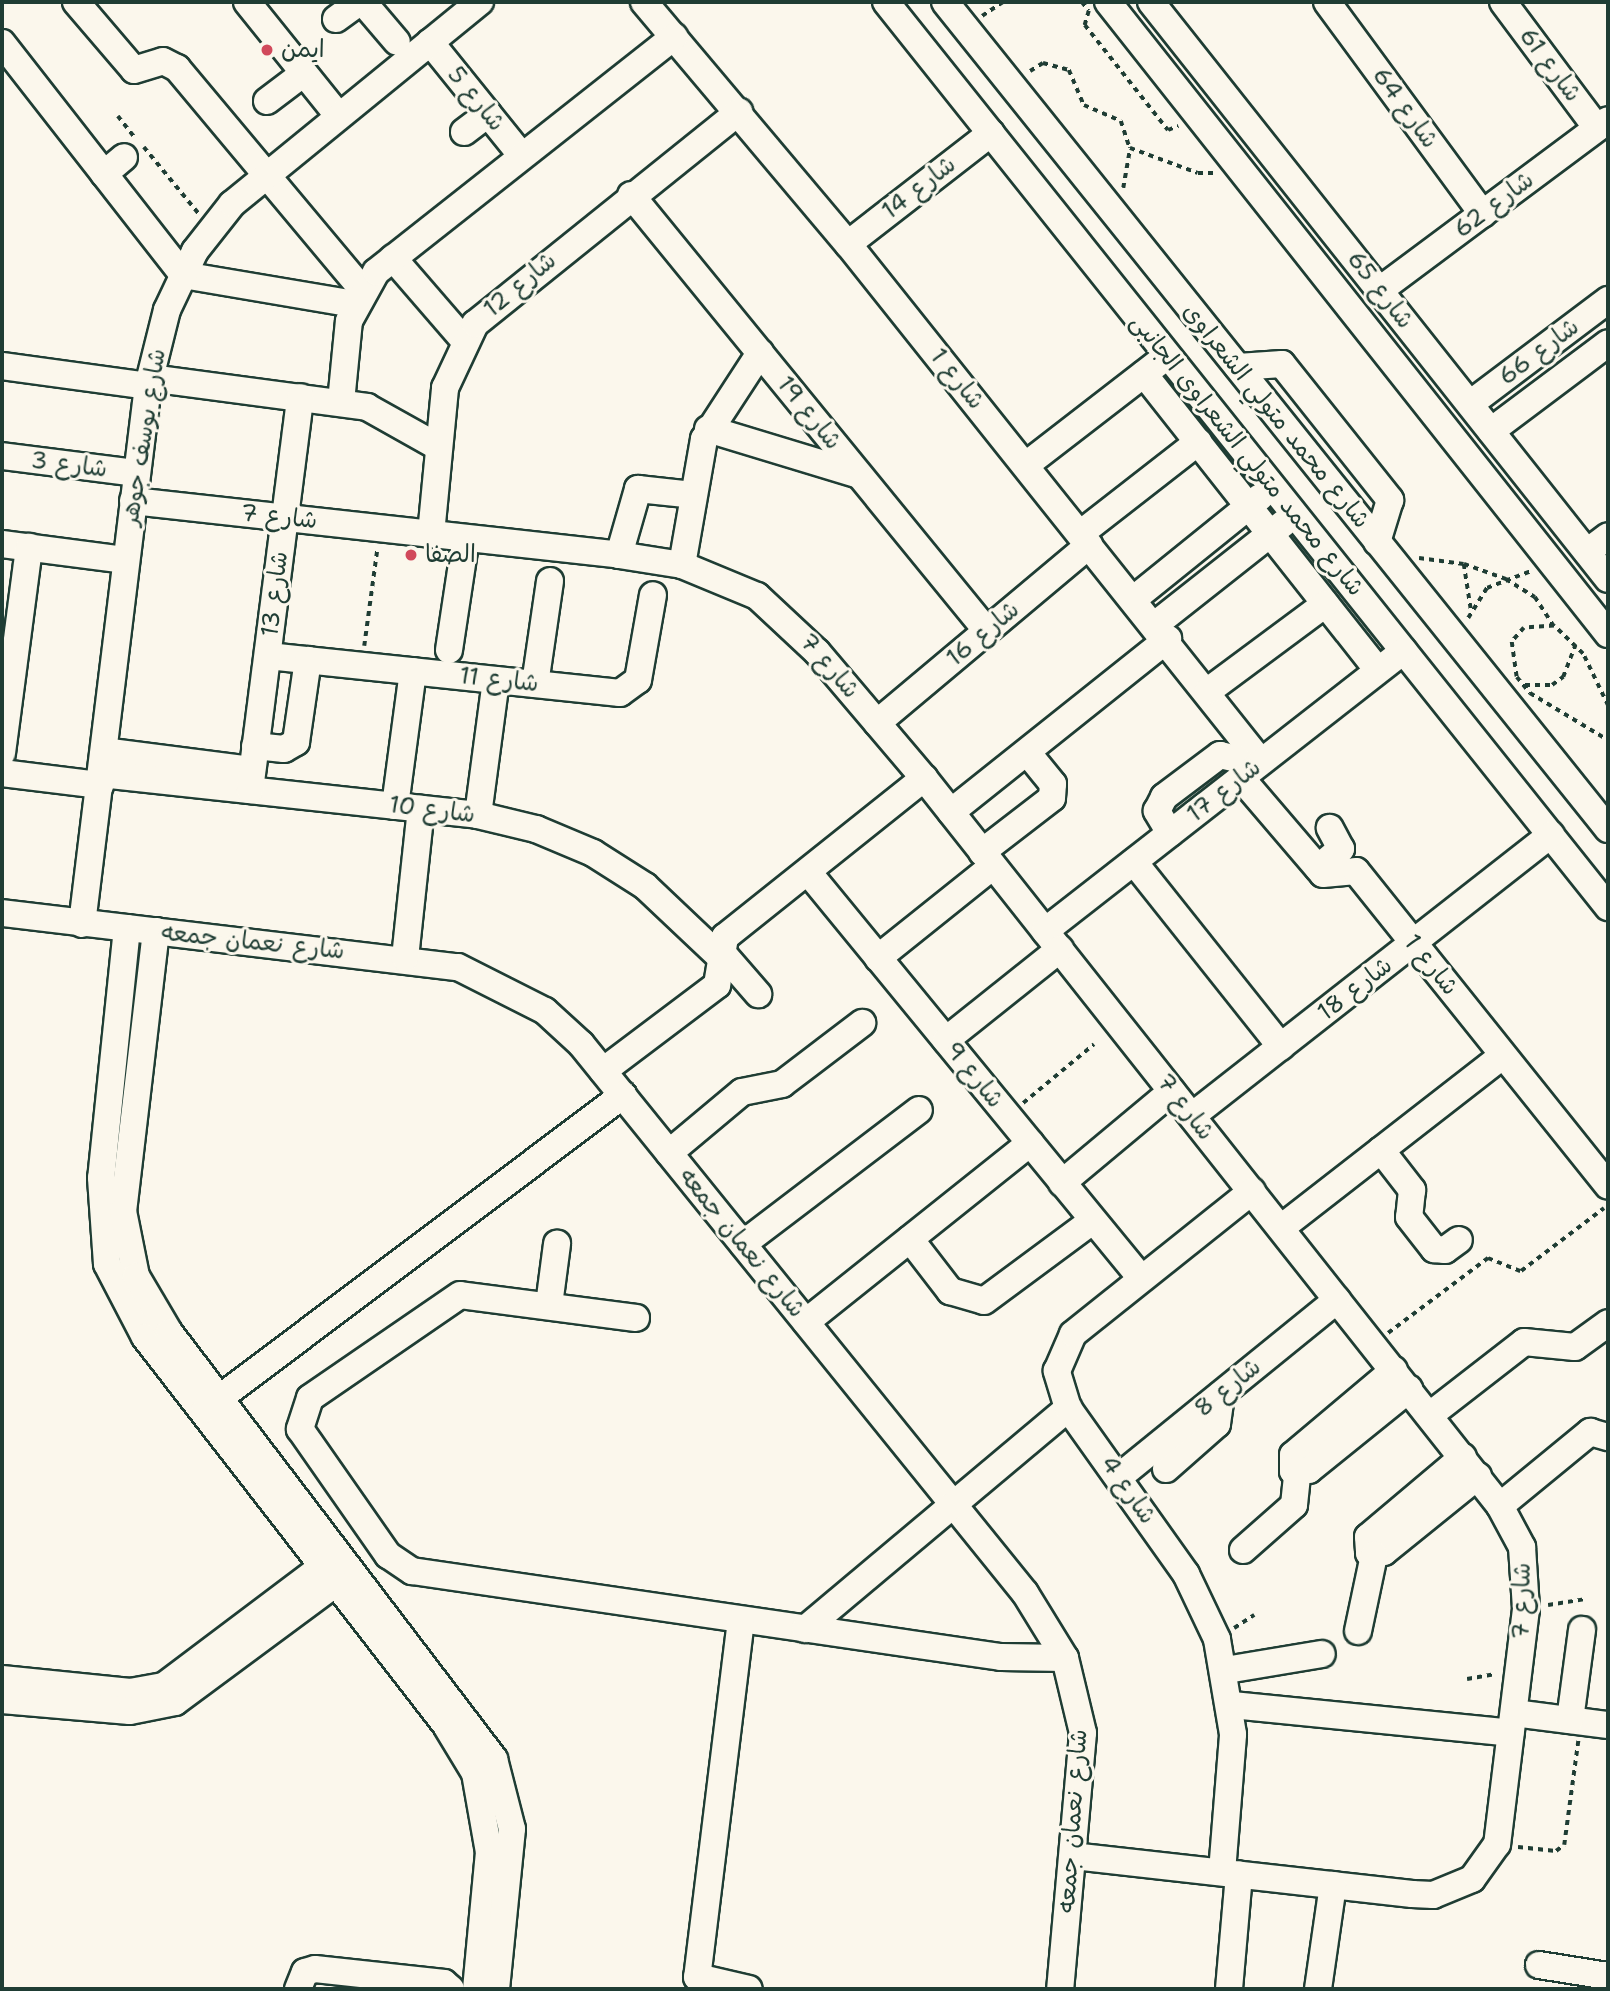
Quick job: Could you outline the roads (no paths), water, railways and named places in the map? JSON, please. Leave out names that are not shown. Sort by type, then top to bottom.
[{"type":"street","points":[[76,2],[134,70],[173,64],[264,174],[358,296]]},
{"type":"street","points":[[247,2],[338,114]]},
{"type":"street","points":[[336,19],[361,2],[397,42]]},
{"type":"street","name":"شارع يوسف جوهر","points":[[82,923],[149,382],[183,275],[211,230],[264,174],[480,2]]},
{"type":"street","name":"شارع 1","points":[[644,2],[848,244],[1208,691],[1250,771],[1318,868],[1330,877],[1356,871],[1608,1186]]},
{"type":"street","name":"شارع محمد متولي الشعراوى الجانبى","points":[[886,2],[1293,516],[1608,906]]},
{"type":"street","name":"شارع محمد متولي الشعراوى","points":[[944,2],[1608,829]]},
{"type":"street","points":[[1108,2],[1608,634]]},
{"type":"street","name":"شارع 65","points":[[1151,2],[1608,578]]},
{"type":"street","name":"شارع 64","points":[[1327,2],[1483,214]]},
{"type":"street","name":"شارع 61","points":[[1504,2],[1603,124]]},
{"type":"street","points":[[341,402],[358,296],[393,258],[674,37]]},
{"type":"street","points":[[1153,58],[1180,38]]},
{"type":"street","name":"شارع 5","points":[[430,42],[522,156]]},
{"type":"street","points":[[2,43],[11,74],[104,174],[183,275],[358,296]]},
{"type":"street","points":[[267,101],[304,73]]},
{"type":"street","name":"شارع 12","points":[[431,534],[435,445],[449,370],[463,340],[485,312],[739,112]]},
{"type":"street","points":[[464,132],[488,114]]},
{"type":"street","name":"شارع 62","points":[[1380,290],[1603,124]]},
{"type":"street","name":"شارع 14","points":[[848,244],[991,133]]},
{"type":"street","points":[[104,174],[124,157]]},
{"type":"street","name":"شارع 19","points":[[631,195],[987,631]]},
{"type":"street","points":[[393,258],[463,340]]},
{"type":"street","name":"شارع 66","points":[[1470,404],[1608,300]]},
{"type":"street","name":"شارع 66","points":[[1491,431],[1608,343]]},
{"type":"street","points":[[682,565],[708,429],[760,353]]},
{"type":"street","points":[[1026,465],[1168,356]]},
{"type":"street","points":[[1238,367],[1282,364],[1390,500],[1377,542]]},
{"type":"street","points":[[2,366],[341,402],[391,416],[435,445]]},
{"type":"street","points":[[1144,374],[1378,670]]},
{"type":"street","name":"شارع 13","points":[[252,769],[300,397]]},
{"type":"street","points":[[708,429],[860,476]]},
{"type":"street","name":"شارع 16","points":[[877,723],[987,631],[1084,539],[1198,442]]},
{"type":"street","name":"شارع 3","points":[[2,457],[136,473]]},
{"type":"street","points":[[620,555],[635,492],[647,487],[694,495]]},
{"type":"street","points":[[1135,598],[1273,488]]},
{"type":"street","name":"شارع 7","points":[[133,501],[620,555],[682,565],[733,583],[789,621],[924,778],[1500,1506],[1522,1547],[1526,1609],[1497,1844],[1472,1879],[1433,1895],[1074,1856]]},
{"type":"street","points":[[951,813],[1027,752],[1293,516]]},
{"type":"street","points":[[1587,552],[1608,536]]},
{"type":"street","points":[[449,650],[466,538]]},
{"type":"street","points":[[2,544],[126,559]]},
{"type":"street","points":[[2,753],[5,699],[29,547]]},
{"type":"street","points":[[535,684],[550,581]]},
{"type":"street","name":"شارع 11","points":[[268,656],[621,693],[634,687],[653,595]]},
{"type":"street","points":[[1208,691],[1325,604]]},
{"type":"street","name":"شارع 17","points":[[946,1040],[1134,862],[1404,651]]},
{"type":"street","points":[[2,773],[252,769],[296,742],[308,660]]},
{"type":"street","points":[[395,806],[413,671]]},
{"type":"street","points":[[478,815],[496,680]]},
{"type":"street","points":[[878,958],[1052,798],[1053,784],[1027,752]]},
{"type":"street","name":"شارع 10","points":[[252,769],[395,806],[478,815],[566,840],[620,868],[719,953],[758,994]]},
{"type":"street","points":[[603,1071],[717,985],[719,953],[725,937],[924,778]]},
{"type":"street","points":[[405,958],[421,809]]},
{"type":"street","points":[[1318,868],[1341,849],[1330,828]]},
{"type":"street","name":"شارع 18","points":[[1192,1116],[1551,835]]},
{"type":"street","points":[[1134,862],[1282,1046]]},
{"type":"street","name":"شارع 9","points":[[808,872],[1141,1279]]},
{"type":"street","name":"شارع نعمان جمعه","points":[[2,913],[405,958],[458,967],[503,985],[545,1011],[623,1095],[952,1501],[1048,1624],[1065,1658],[1083,1733],[1060,1989]]},
{"type":"street","points":[[127,928],[101,1178],[101,1237],[129,1315],[212,1404],[344,1584],[482,1738],[503,1782],[512,1829],[496,1989]]},
{"type":"street","points":[[156,931],[126,1178],[127,1244],[150,1306],[212,1404],[463,1749],[484,1798],[489,1863],[476,1989]]},
{"type":"street","points":[[669,1153],[742,1092],[782,1084],[862,1023]]},
{"type":"street","points":[[1281,1228],[1503,1055]]},
{"type":"street","points":[[1062,1183],[1172,1091]]},
{"type":"street","points":[[212,1404],[623,1095]]},
{"type":"street","points":[[743,1244],[919,1110]]},
{"type":"street","points":[[806,1322],[1030,1143]]},
{"type":"street","points":[[1381,1150],[1412,1190],[1409,1217],[1434,1249],[1445,1250],[1459,1240]]},
{"type":"street","name":"شارع 4","points":[[1238,1973],[1231,1873],[1232,1705],[1226,1670],[1198,1594],[1119,1477],[1068,1408],[1059,1391],[1062,1351],[1141,1279],[1252,1191]]},
{"type":"street","points":[[910,1238],[950,1291],[984,1301],[1093,1221]]},
{"type":"street","points":[[549,1305],[557,1244]]},
{"type":"street","points":[[636,1318],[477,1295],[446,1301],[304,1403],[300,1429],[305,1442],[388,1555],[412,1571],[1001,1657],[1065,1658]]},
{"type":"street","name":"شارع 8","points":[[1119,1477],[1337,1300]]},
{"type":"street","points":[[1430,1415],[1524,1342],[1575,1347],[1608,1322]]},
{"type":"street","points":[[1242,1550],[1294,1505],[1297,1474],[1290,1466],[1293,1455],[1401,1379]]},
{"type":"street","points":[[1166,1469],[1217,1424],[1221,1394]]},
{"type":"street","points":[[805,1629],[952,1501],[1068,1408]]},
{"type":"street","points":[[1500,1506],[1587,1434],[1608,1437]]},
{"type":"street","points":[[1358,1631],[1374,1555],[1366,1548],[1368,1537],[1471,1466]]},
{"type":"street","points":[[2,1679],[130,1692],[164,1686],[344,1584]]},
{"type":"street","points":[[2,1700],[130,1711],[175,1702],[344,1584]]},
{"type":"street","points":[[741,1619],[697,1977],[720,1987],[749,1989]]},
{"type":"street","points":[[1575,1721],[1582,1630]]},
{"type":"street","points":[[1226,1670],[1322,1654]]},
{"type":"street","points":[[1232,1705],[1512,1723],[1575,1721],[1608,1725]]},
{"type":"street","points":[[1318,1989],[1333,1885]]},
{"type":"street","points":[[1539,1965],[1608,1976]]},
{"type":"street","points":[[298,1989],[305,1972],[315,1969],[383,1983],[444,1983],[451,1989]]},
{"type":"place","name":"ايمن","points":[[267,50]]},
{"type":"place","name":"الصفا","points":[[411,555]]}]
